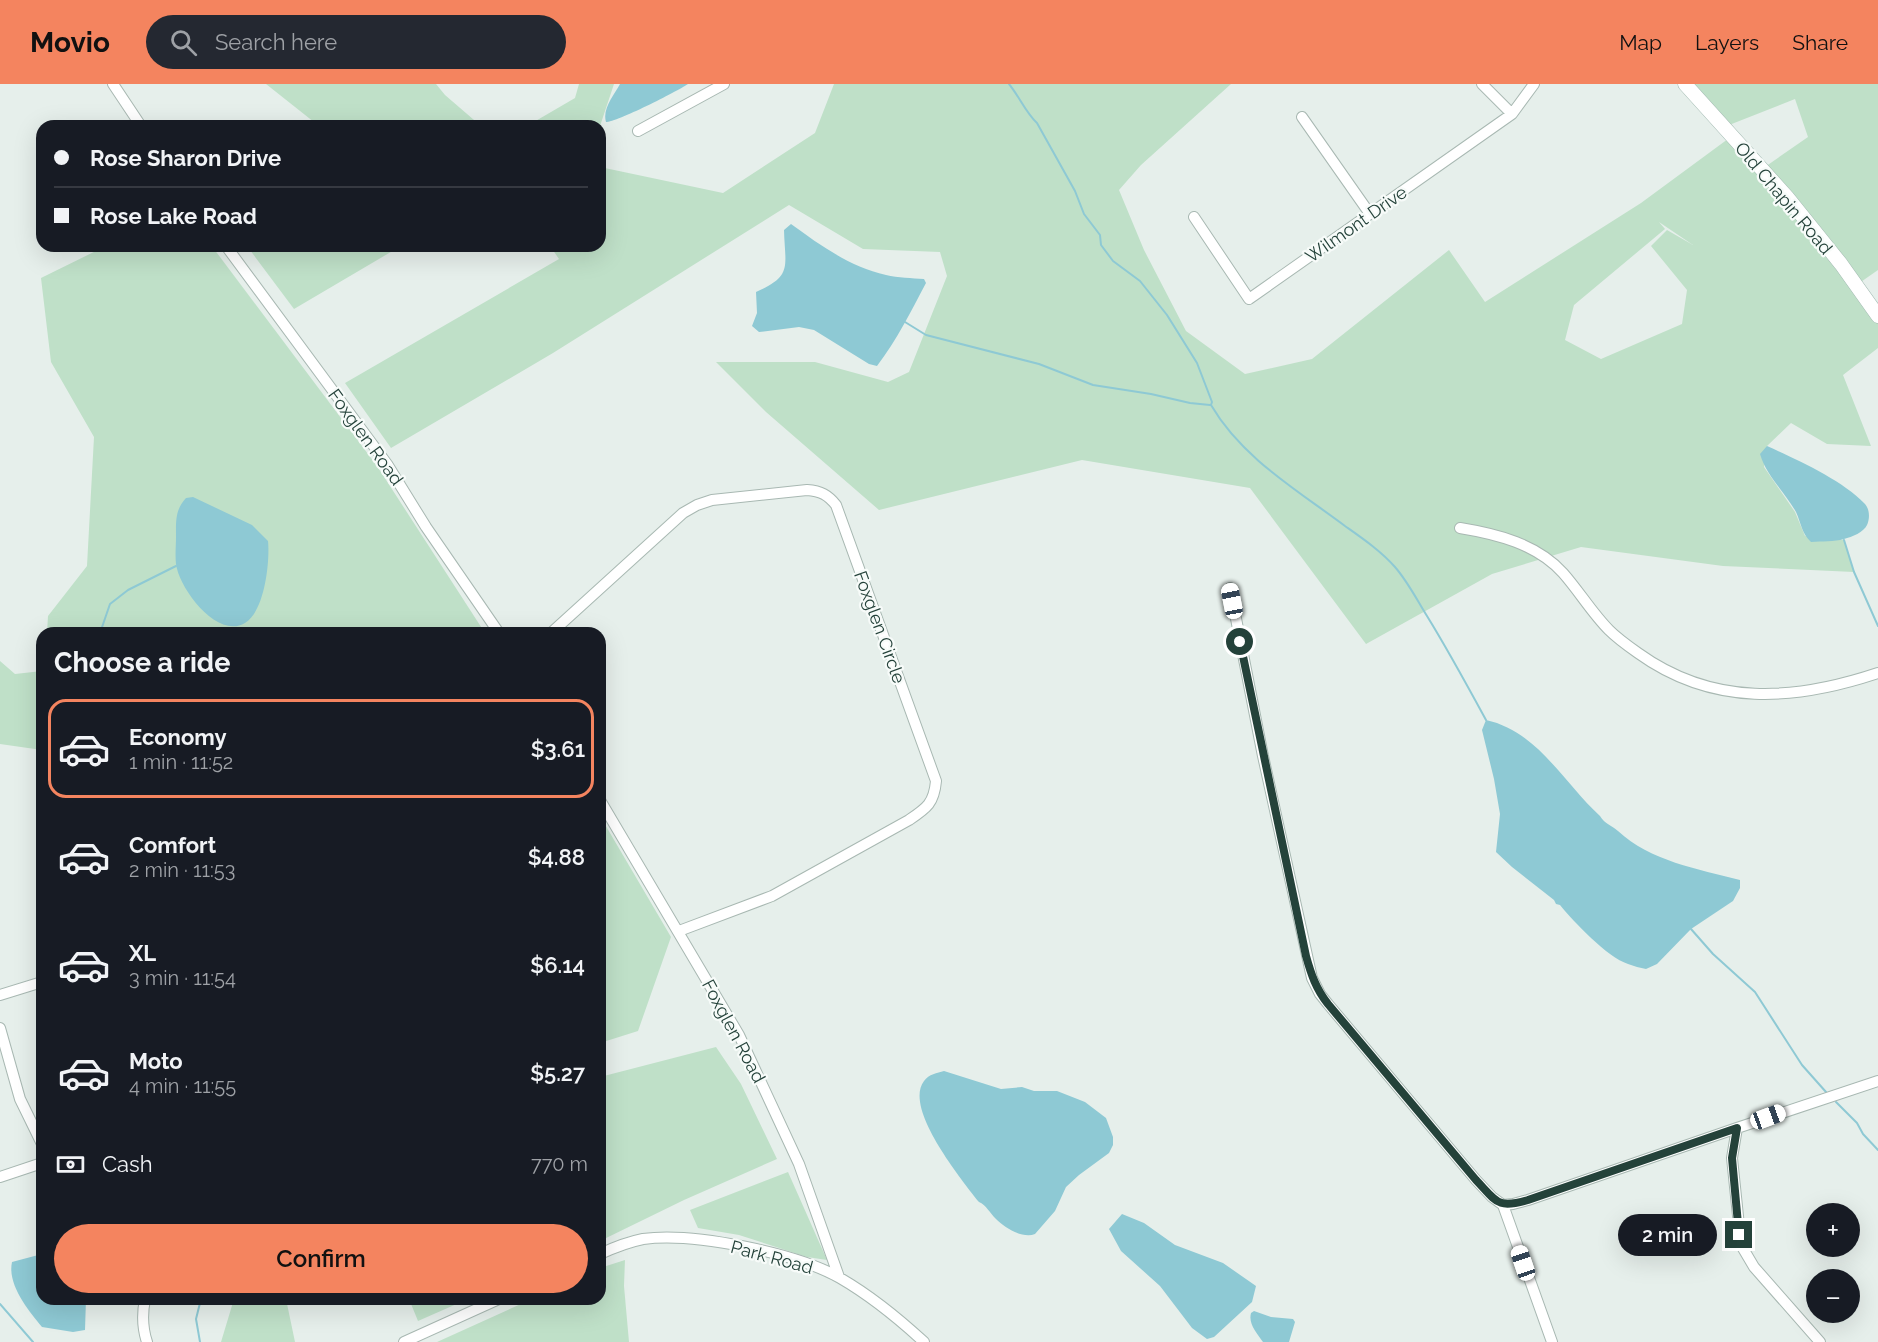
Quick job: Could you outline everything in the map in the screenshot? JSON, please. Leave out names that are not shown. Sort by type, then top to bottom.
[{"type":"street","points":[[113,84],[137,120]]},
{"type":"street","points":[[638,130],[724,84]]},
{"type":"street","points":[[1482,84],[1512,114]]},
{"type":"street","name":"Wilmont Drive","points":[[1194,217],[1249,299],[1512,114],[1534,84]]},
{"type":"street","name":"Old Chapin Road","points":[[1685,84],[1787,197],[1878,316]]},
{"type":"street","points":[[1302,117],[1370,214]]},
{"type":"street","name":"Foxglen Road","points":[[230,252],[387,464],[426,527],[496,627]]},
{"type":"street","name":"Foxglen Circle","points":[[558,627],[683,513],[697,505],[712,500],[807,490],[819,491],[829,496],[836,505],[936,781],[934,795],[930,804],[909,820],[772,896],[679,931]]},
{"type":"street","points":[[1460,528],[1493,533],[1537,553],[1562,572],[1618,639],[1655,666],[1692,683],[1732,693],[1773,694],[1804,692],[1876,678]]},
{"type":"street","points":[[1230,588],[1312,978],[1328,1004],[1492,1197],[1503,1204],[1528,1200],[1878,1081]]},
{"type":"street","name":"Foxglen Road","points":[[606,810],[679,931],[739,1035],[758,1073],[799,1164],[839,1277]]},
{"type":"street","points":[[0,994],[36,984]]},
{"type":"street","points":[[0,1028],[20,1099],[36,1132]]},
{"type":"street","points":[[1737,1128],[1732,1158],[1741,1245],[1754,1267],[1820,1342]]},
{"type":"street","points":[[0,1177],[36,1165]]},
{"type":"street","points":[[1503,1204],[1552,1342]]},
{"type":"street","name":"Park Road","points":[[606,1251],[626,1242],[678,1238],[748,1247],[802,1262],[839,1277],[885,1307],[924,1342]]},
{"type":"street","points":[[144,1305],[142,1314],[143,1333],[147,1342]]},
{"type":"street","points":[[404,1342],[487,1305]]},
{"type":"green space","points":[[266,84],[436,84],[445,95],[474,120],[311,120]]},
{"type":"green space","points":[[579,84],[614,84],[602,120],[537,120],[575,98]]},
{"type":"green space","points":[[834,84],[1231,84],[1141,165],[1119,190],[1144,250],[1186,331],[1245,374],[1312,359],[1449,250],[1485,302],[1641,203],[1732,136],[1762,169],[1808,137],[1795,99],[1724,127],[1685,84],[1878,84],[1878,270],[1855,286],[1878,316],[1878,348],[1843,375],[1871,446],[1827,444],[1791,423],[1767,446],[1764,467],[1795,512],[1805,536],[1844,540],[1854,572],[1723,566],[1581,547],[1492,574],[1366,644],[1250,488],[1082,460],[879,510],[766,412],[716,362],[815,362],[888,382],[909,372],[947,276],[940,252],[863,249],[789,205],[553,353],[391,448],[345,383],[559,259],[554,252],[606,252],[606,168],[723,193],[815,133]],"holes":[[[1659,222],[1693,245],[1667,230],[1651,246],[1687,290],[1682,324],[1601,359],[1565,340],[1574,305],[1665,229]]]},
{"type":"green space","points":[[94,252],[216,252],[377,466],[481,627],[47,627],[48,616],[87,566],[94,437],[51,362],[41,278]]},
{"type":"green space","points":[[251,252],[391,252],[294,309]]},
{"type":"green space","points":[[0,661],[15,674],[36,672],[36,749],[0,744]]},
{"type":"green space","points":[[606,826],[671,937],[638,1031],[606,1041]]},
{"type":"green space","points":[[716,1047],[741,1084],[777,1159],[684,1200],[606,1238],[606,1075]]},
{"type":"green space","points":[[788,1172],[827,1260],[807,1257],[739,1235],[698,1228],[690,1210]]},
{"type":"green space","points":[[625,1260],[624,1286],[629,1342],[437,1342],[519,1305],[606,1305],[606,1266]]},
{"type":"green space","points":[[232,1305],[287,1305],[295,1342],[221,1342]]},
{"type":"green space","points":[[411,1305],[454,1305],[418,1321]]},
{"type":"water","points":[[620,84],[688,84],[660,100],[606,122],[607,107]]},
{"type":"water","points":[[791,224],[824,247],[860,267],[891,276],[924,279],[926,283],[909,315],[877,366],[869,364],[814,330],[799,327],[759,332],[752,326],[757,313],[756,292],[776,281],[784,269],[784,230]]},
{"type":"water","points":[[1767,446],[1818,471],[1855,494],[1866,505],[1868,511],[1869,519],[1865,528],[1844,539],[1811,542],[1796,512],[1763,462],[1760,454]]},
{"type":"water","points":[[193,497],[252,525],[268,541],[267,573],[262,597],[252,617],[245,623],[234,626],[223,624],[212,618],[192,598],[179,574],[176,564],[177,516],[186,498]]},
{"type":"water","points":[[1486,720],[1504,726],[1535,747],[1604,821],[1645,850],[1675,863],[1740,880],[1740,888],[1733,901],[1691,929],[1657,964],[1646,969],[1628,964],[1610,954],[1560,905],[1496,852],[1500,814],[1482,730]]},
{"type":"water","points":[[944,1071],[1001,1089],[1022,1087],[1034,1091],[1057,1091],[1085,1102],[1106,1118],[1113,1137],[1113,1145],[1109,1153],[1066,1187],[1055,1211],[1035,1234],[1020,1234],[996,1219],[971,1192],[937,1143],[921,1108],[920,1093],[926,1079]]},
{"type":"water","points":[[1122,1214],[1144,1223],[1175,1245],[1223,1263],[1256,1286],[1252,1302],[1214,1337],[1207,1339],[1192,1328],[1160,1286],[1121,1251],[1109,1229]]},
{"type":"water","points":[[36,1256],[36,1305],[86,1305],[85,1330],[73,1332],[42,1327],[20,1297],[13,1280],[12,1262]]},
{"type":"water","points":[[1254,1311],[1271,1317],[1293,1319],[1295,1322],[1289,1342],[1263,1342],[1251,1321],[1251,1313]]},
{"type":"waterway","points":[[1009,84],[1037,123],[1075,191],[1084,214],[1100,235],[1101,245],[1113,261],[1140,281],[1167,315],[1197,363],[1212,402],[1211,405],[1224,424],[1254,457],[1371,545],[1395,567],[1435,629],[1486,720]]},
{"type":"waterway","points":[[905,322],[926,335],[1039,364],[1093,385],[1210,405]]},
{"type":"waterway","points":[[1844,540],[1854,572],[1878,626]]},
{"type":"waterway","points":[[102,627],[110,604],[128,590],[176,566]]},
{"type":"waterway","points":[[1691,929],[1713,954],[1755,992],[1802,1065],[1826,1092]]},
{"type":"waterway","points":[[1836,1102],[1857,1123],[1863,1134],[1878,1150]]},
{"type":"waterway","points":[[0,1304],[33,1342]]},
{"type":"waterway","points":[[200,1305],[196,1319],[200,1342]]},
{"type":"route","points":[[1240,642],[1312,978],[1328,1004],[1476,1180],[1492,1197],[1503,1204],[1513,1204],[1737,1128],[1732,1158],[1739,1235]]}]
